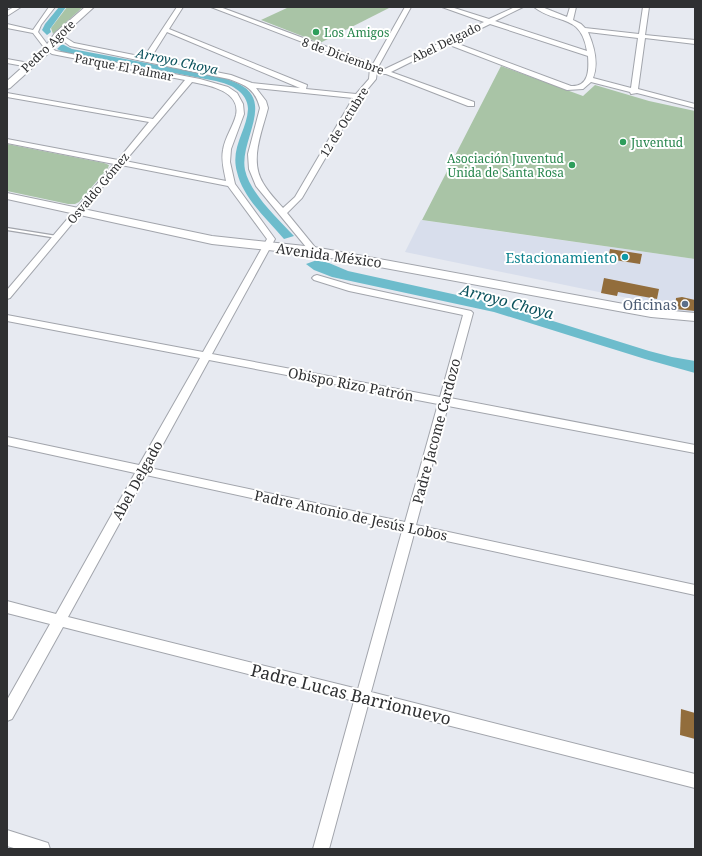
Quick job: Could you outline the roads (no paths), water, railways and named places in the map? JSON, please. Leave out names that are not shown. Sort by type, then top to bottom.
[{"type":"main road","name":"Pedro Agote","points":[[7,86],[48,49],[58,35],[90,7]]},
{"type":"main road","name":"Avenida México","points":[[7,196],[212,240],[314,250],[651,313],[695,318]]},
{"type":"main road","name":"Avenida México","points":[[651,313],[695,328]]},
{"type":"street","points":[[7,14],[18,7]]},
{"type":"street","points":[[35,32],[38,25],[52,7]]},
{"type":"street","points":[[146,60],[180,7]]},
{"type":"street","name":"8 de Diciembre","points":[[214,7],[471,104]]},
{"type":"street","name":"12 de Octubre","points":[[283,212],[298,198],[358,96],[372,79],[374,68],[408,7]]},
{"type":"street","points":[[445,7],[592,55]]},
{"type":"street","name":"Abel Delgado","points":[[372,79],[520,7]]},
{"type":"street","points":[[537,7],[569,21],[585,30],[695,42]]},
{"type":"street","points":[[569,21],[573,7]]},
{"type":"street","points":[[634,92],[646,7]]},
{"type":"street","points":[[7,26],[35,32],[48,49]]},
{"type":"street","points":[[166,29],[315,92]]},
{"type":"street","points":[[447,42],[570,88],[577,89],[583,87],[589,79],[593,61],[585,30]]},
{"type":"street","points":[[58,35],[72,45],[231,77],[251,86],[358,96]]},
{"type":"street","name":"Parque El Palmar","points":[[48,49],[62,56],[210,83],[234,95],[239,104],[240,114],[229,141],[226,162],[231,184]]},
{"type":"street","points":[[7,61],[29,65]]},
{"type":"street","name":"Osvaldo Gómez","points":[[7,296],[190,79]]},
{"type":"street","points":[[589,79],[634,92],[695,106]]},
{"type":"street","points":[[251,86],[262,101],[264,108],[252,154],[252,168],[259,184],[314,250]]},
{"type":"street","points":[[7,95],[154,121]]},
{"type":"street","points":[[7,141],[231,184],[269,235],[271,239],[268,246]]},
{"type":"street","name":"Abel Delgado","points":[[7,714],[268,246]]},
{"type":"street","name":"Padre Jacome Cardozo","points":[[318,278],[349,288],[468,313],[321,849]]},
{"type":"street","name":"Obispo Rizo Patrón","points":[[7,318],[695,449]]},
{"type":"street","name":"Padre Antonio de Jesús Lobos","points":[[7,441],[695,590]]},
{"type":"street","name":"Padre Lucas Barrionuevo","points":[[7,607],[695,781]]},
{"type":"street","points":[[7,838],[42,849]]},
{"type":"lane","points":[[7,229],[57,236]]},
{"type":"water","points":[[59,7],[66,7],[50,29],[51,32],[47,35],[42,30]]},
{"type":"water","points":[[62,44],[72,49],[221,77],[239,84],[249,92],[254,101],[255,111],[244,159],[245,170],[248,179],[258,197],[294,236],[284,239],[256,208],[244,191],[240,182],[235,163],[237,147],[245,125],[248,106],[243,95],[239,91],[229,85],[216,81],[63,52],[57,49]]},
{"type":"water","points":[[317,260],[348,271],[498,304],[649,351],[695,361],[695,373],[494,312],[332,277],[314,270],[306,264]]},
{"type":"place","name":"Los Amigos","points":[[316,32]]},
{"type":"place","name":"Juventud","points":[[623,142]]},
{"type":"place","name":"Asociación Juventud Unida de Santa Rosa","points":[[572,165]]},
{"type":"place","name":"Estacionamiento","points":[[625,257]]},
{"type":"place","name":"Oficinas","points":[[685,304]]},
{"type":"water label","name":"Arroyo Choya","points":[[177,61]]},
{"type":"water label","name":"Arroyo Choya","points":[[507,301]]}]
